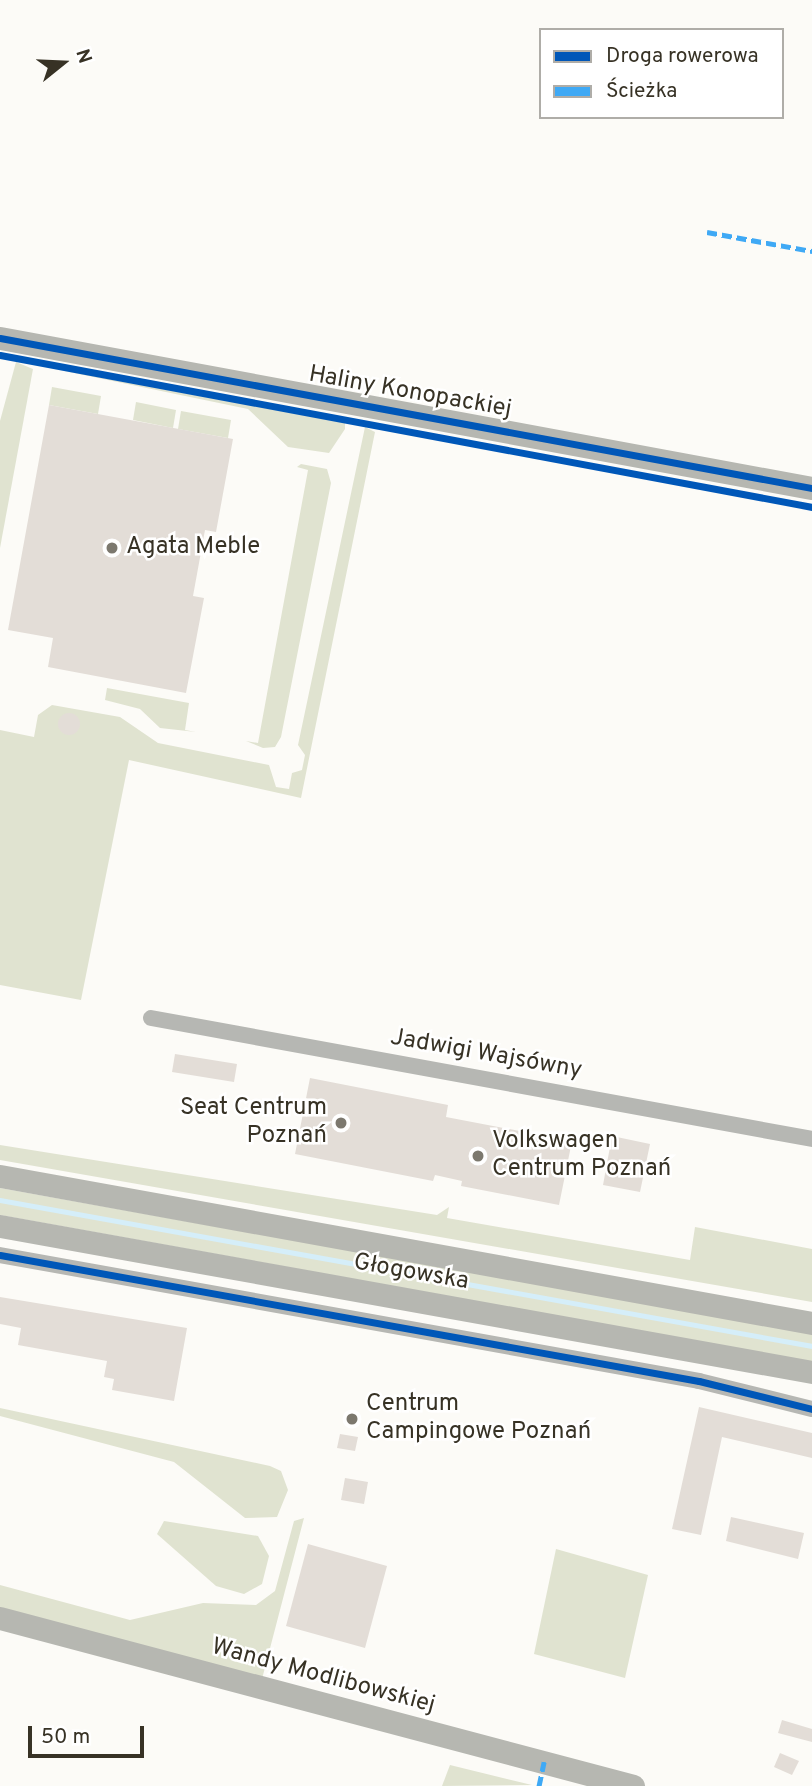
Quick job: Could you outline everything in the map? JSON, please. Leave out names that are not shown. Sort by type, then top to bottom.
[{"type":"main road","name":"Haliny Konopackiej","points":[[0,338],[812,488]]},
{"type":"main road","name":"Głogowska","points":[[0,1176],[812,1323]]},
{"type":"main road","name":"Głogowska","points":[[0,1226],[812,1372]]},
{"type":"main road","name":"Wandy Modlibowskiej","points":[[0,1618],[633,1786]]},
{"type":"street","name":"Jadwigi Wajsówny","points":[[151,1018],[812,1139]]},
{"type":"street","points":[[0,1255],[699,1381],[812,1409]]},
{"type":"green space","points":[[16,362],[33,369],[0,548],[0,421]]},
{"type":"green space","points":[[50,368],[345,423],[345,429],[329,453],[288,447],[248,409]]},
{"type":"green space","points":[[52,387],[101,396],[98,414],[49,405]]},
{"type":"green space","points":[[136,402],[176,410],[173,428],[133,420]]},
{"type":"green space","points":[[181,411],[231,420],[228,438],[178,429]]},
{"type":"green space","points":[[365,427],[375,432],[301,798],[129,760],[81,1000],[0,985],[0,730],[34,737],[38,715],[52,705],[120,717],[158,743],[269,765],[276,787],[289,789],[292,773],[302,770],[305,755],[298,745]]},
{"type":"green space","points":[[301,464],[327,469],[331,483],[281,737],[275,747],[263,748],[246,741],[258,743],[308,470],[297,467]]},
{"type":"green space","points":[[107,688],[189,703],[185,730],[196,732],[160,728],[140,709],[105,700]]},
{"type":"green space","points":[[0,1145],[437,1215],[449,1207],[447,1218],[690,1260],[695,1227],[812,1249],[812,1302],[0,1160]]},
{"type":"green space","points":[[0,1188],[812,1333],[812,1362],[0,1215]]},
{"type":"green space","points":[[0,1408],[270,1466],[281,1471],[288,1490],[277,1517],[245,1518],[174,1462],[0,1416]]},
{"type":"green space","points":[[304,1518],[262,1679],[0,1609],[0,1585],[130,1620],[203,1603],[256,1605],[275,1591],[294,1521]]},
{"type":"green space","points":[[164,1521],[258,1536],[269,1556],[262,1584],[244,1594],[216,1586],[157,1534]]},
{"type":"green space","points":[[556,1549],[648,1575],[625,1678],[534,1654]]},
{"type":"green space","points":[[450,1765],[532,1785],[442,1786]]},
{"type":"building","name":"Agata Meble","points":[[49,405],[233,439],[216,532],[205,530],[193,596],[204,598],[186,693],[48,667],[53,638],[8,630]]},
{"type":"building","points":[[69,713],[77,716],[80,724],[77,732],[69,735],[61,732],[58,724],[61,716]]},
{"type":"building","points":[[175,1054],[237,1064],[234,1082],[172,1072]]},
{"type":"building","name":"Volkswagen Centrum Poznań","points":[[310,1078],[448,1105],[446,1117],[572,1141],[559,1205],[461,1186],[462,1181],[435,1175],[433,1181],[295,1154]]},
{"type":"building","points":[[612,1136],[650,1144],[640,1192],[603,1185]]},
{"type":"building","points":[[0,1297],[187,1328],[174,1401],[112,1390],[114,1379],[104,1377],[107,1361],[18,1345],[21,1328],[0,1324]]},
{"type":"building","points":[[699,1407],[812,1433],[812,1458],[722,1437],[701,1535],[672,1529]]},
{"type":"building","points":[[340,1434],[358,1437],[355,1451],[337,1448]]},
{"type":"building","points":[[345,1478],[368,1482],[364,1504],[341,1500]]},
{"type":"building","points":[[731,1517],[804,1533],[798,1559],[726,1541]]},
{"type":"building","points":[[308,1544],[387,1566],[365,1648],[286,1626]]},
{"type":"building","points":[[782,1720],[812,1729],[812,1742],[778,1733]]},
{"type":"building","points":[[780,1753],[799,1761],[792,1775],[774,1767]]},
{"type":"waterway","points":[[0,1200],[812,1346]]},
{"type":"marked path","points":[[707,232],[812,251]]},
{"type":"marked path","points":[[539,1786],[544,1762]]},
{"type":"cycle path","points":[[0,338],[812,488]]},
{"type":"cycle path","points":[[0,355],[812,507]]},
{"type":"cycle path","points":[[0,1255],[699,1381],[812,1409]]},
{"type":"place","name":"Agata Meble","points":[[112,548]]},
{"type":"place","name":"Seat Centrum Poznań","points":[[341,1123]]},
{"type":"place","name":"Volkswagen Centrum Poznań","points":[[478,1156]]},
{"type":"place","name":"Centrum Campingowe Poznań","points":[[352,1419]]}]
